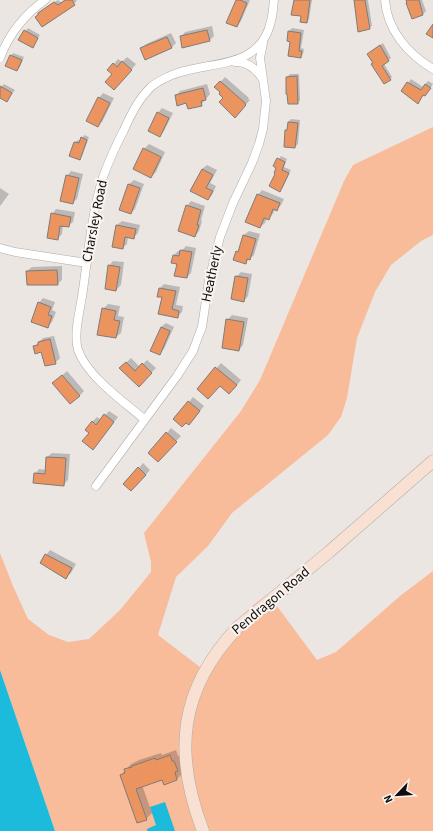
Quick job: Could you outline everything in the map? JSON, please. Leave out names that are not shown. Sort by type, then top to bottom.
[{"type":"street","points":[[0,58],[5,45],[18,24],[37,5],[45,0]]},
{"type":"street","name":"Heatherly","points":[[96,486],[187,362],[193,352],[200,334],[213,264],[220,237],[252,163],[263,129],[266,101],[260,58],[271,21],[274,0]]},
{"type":"street","points":[[386,0],[386,10],[389,20],[402,43],[409,52],[433,69]]},
{"type":"street","name":"Heatherly","points":[[226,62],[237,60],[249,55],[257,49],[265,38]]},
{"type":"street","points":[[226,62],[241,62],[247,64],[258,72],[262,78]]},
{"type":"street","name":"Charsley Road","points":[[144,419],[92,373],[78,349],[77,332],[99,194],[104,177],[121,136],[149,88],[157,82],[179,73],[226,62]]},
{"type":"street","points":[[0,248],[15,252],[87,263]]},
{"type":"street","name":"Pendragon Road","points":[[203,831],[190,791],[184,743],[190,710],[196,690],[210,661],[224,641],[238,627],[330,552],[433,461]]},
{"type":"shaded area","points":[[433,127],[433,235],[421,241],[391,265],[375,292],[357,338],[347,398],[341,417],[328,435],[232,513],[208,546],[176,577],[158,635],[200,667],[231,626],[268,594],[317,660],[336,652],[400,596],[433,571],[433,831],[55,831],[0,670],[0,553],[28,619],[49,635],[68,642],[89,639],[120,610],[151,572],[151,562],[144,533],[241,411],[260,380],[344,181],[353,165]]},
{"type":"water","points":[[0,670],[55,831],[0,831]]},
{"type":"water","points":[[165,802],[175,831],[147,831],[147,829],[156,825],[150,807]]},
{"type":"building","points":[[65,0],[72,0],[75,5],[42,27],[35,17],[38,13],[54,2],[58,5]]},
{"type":"building","points":[[236,0],[247,3],[237,27],[226,23]]},
{"type":"building","points":[[294,0],[310,0],[307,23],[300,22],[301,16],[291,15]]},
{"type":"building","points":[[354,0],[365,0],[370,29],[358,32]]},
{"type":"building","points":[[406,0],[419,0],[423,15],[412,19]]},
{"type":"building","points":[[433,24],[433,38],[426,34]]},
{"type":"building","points":[[24,30],[38,38],[33,48],[18,40]]},
{"type":"building","points":[[207,30],[210,41],[182,48],[180,36]]},
{"type":"building","points":[[288,31],[301,33],[299,51],[302,51],[301,58],[288,56],[290,42],[287,41]]},
{"type":"building","points":[[167,37],[172,48],[145,60],[140,48]]},
{"type":"building","points":[[380,45],[389,61],[382,66],[391,80],[384,84],[371,64],[373,63],[367,54]]},
{"type":"building","points":[[10,55],[22,60],[17,71],[5,66]]},
{"type":"building","points":[[122,61],[132,70],[114,90],[105,82],[112,74],[107,70],[113,63],[117,67]]},
{"type":"building","points":[[297,76],[298,104],[288,104],[286,94],[286,77]]},
{"type":"building","points":[[220,81],[246,105],[235,118],[219,102],[223,98],[219,94],[220,92],[214,87]]},
{"type":"building","points":[[407,82],[421,90],[425,84],[431,88],[425,96],[423,95],[418,104],[401,91]]},
{"type":"building","points":[[0,86],[12,93],[7,102],[0,98]]},
{"type":"building","points":[[203,88],[206,100],[201,101],[202,106],[188,109],[186,103],[177,106],[175,95]]},
{"type":"building","points":[[98,97],[110,103],[98,127],[86,121]]},
{"type":"building","points":[[157,112],[169,118],[160,137],[148,131]]},
{"type":"building","points":[[288,122],[298,123],[295,148],[284,147],[285,130],[287,130]]},
{"type":"building","points":[[81,137],[87,140],[80,160],[69,156],[74,142],[79,143]]},
{"type":"building","points":[[143,148],[161,157],[151,178],[133,169]]},
{"type":"building","points":[[277,158],[285,162],[282,170],[289,173],[280,192],[269,186],[275,174],[276,168],[273,166]]},
{"type":"building","points":[[202,169],[213,175],[206,188],[213,191],[208,200],[190,191]]},
{"type":"building","points":[[66,175],[79,178],[73,204],[60,201]]},
{"type":"building","points":[[128,184],[140,188],[131,214],[119,210]]},
{"type":"building","points":[[257,194],[280,203],[277,211],[273,209],[269,220],[264,218],[260,228],[245,222]]},
{"type":"building","points":[[186,205],[201,210],[197,225],[199,225],[195,237],[178,231]]},
{"type":"building","points":[[51,213],[71,217],[69,227],[60,226],[58,240],[47,238]]},
{"type":"building","points":[[116,225],[136,229],[134,239],[125,237],[123,249],[112,247]]},
{"type":"building","points":[[243,235],[256,239],[250,260],[247,259],[246,264],[233,260],[236,251],[238,252]]},
{"type":"building","points":[[180,250],[192,252],[187,278],[174,276],[177,264],[171,263],[173,255],[179,256]]},
{"type":"building","points":[[108,265],[120,267],[116,291],[105,289]]},
{"type":"building","points":[[57,270],[58,285],[27,285],[26,271]]},
{"type":"building","points":[[235,276],[248,278],[244,302],[231,299]]},
{"type":"building","points":[[159,288],[176,291],[172,309],[179,311],[178,318],[158,314],[162,297],[157,297]]},
{"type":"building","points":[[38,302],[51,307],[48,315],[52,316],[48,328],[31,322]]},
{"type":"building","points":[[102,308],[116,311],[114,320],[120,321],[116,338],[97,335]]},
{"type":"building","points":[[226,319],[244,322],[239,351],[222,348]]},
{"type":"building","points":[[161,327],[170,331],[160,355],[150,351]]},
{"type":"building","points":[[50,339],[56,364],[45,366],[41,352],[35,354],[33,346],[38,345],[38,342]]},
{"type":"building","points":[[126,362],[135,371],[142,363],[152,373],[139,387],[119,368]]},
{"type":"building","points":[[215,367],[237,385],[229,394],[220,386],[208,399],[197,389]]},
{"type":"building","points":[[62,375],[80,396],[70,404],[52,383]]},
{"type":"building","points":[[188,401],[200,411],[189,425],[186,423],[182,427],[173,419]]},
{"type":"building","points":[[104,414],[114,422],[93,450],[82,441],[89,433],[85,430],[92,421],[96,425]]},
{"type":"building","points":[[166,432],[177,442],[158,462],[148,453]]},
{"type":"building","points":[[46,457],[66,458],[64,486],[33,483],[34,473],[45,474]]},
{"type":"building","points":[[138,467],[146,475],[131,491],[123,484]]},
{"type":"building","points":[[45,554],[72,568],[66,579],[40,563]]},
{"type":"building","points":[[170,755],[178,771],[175,772],[177,780],[164,785],[162,780],[136,789],[147,820],[137,823],[120,775],[125,773],[124,769],[155,758],[156,760]]}]
